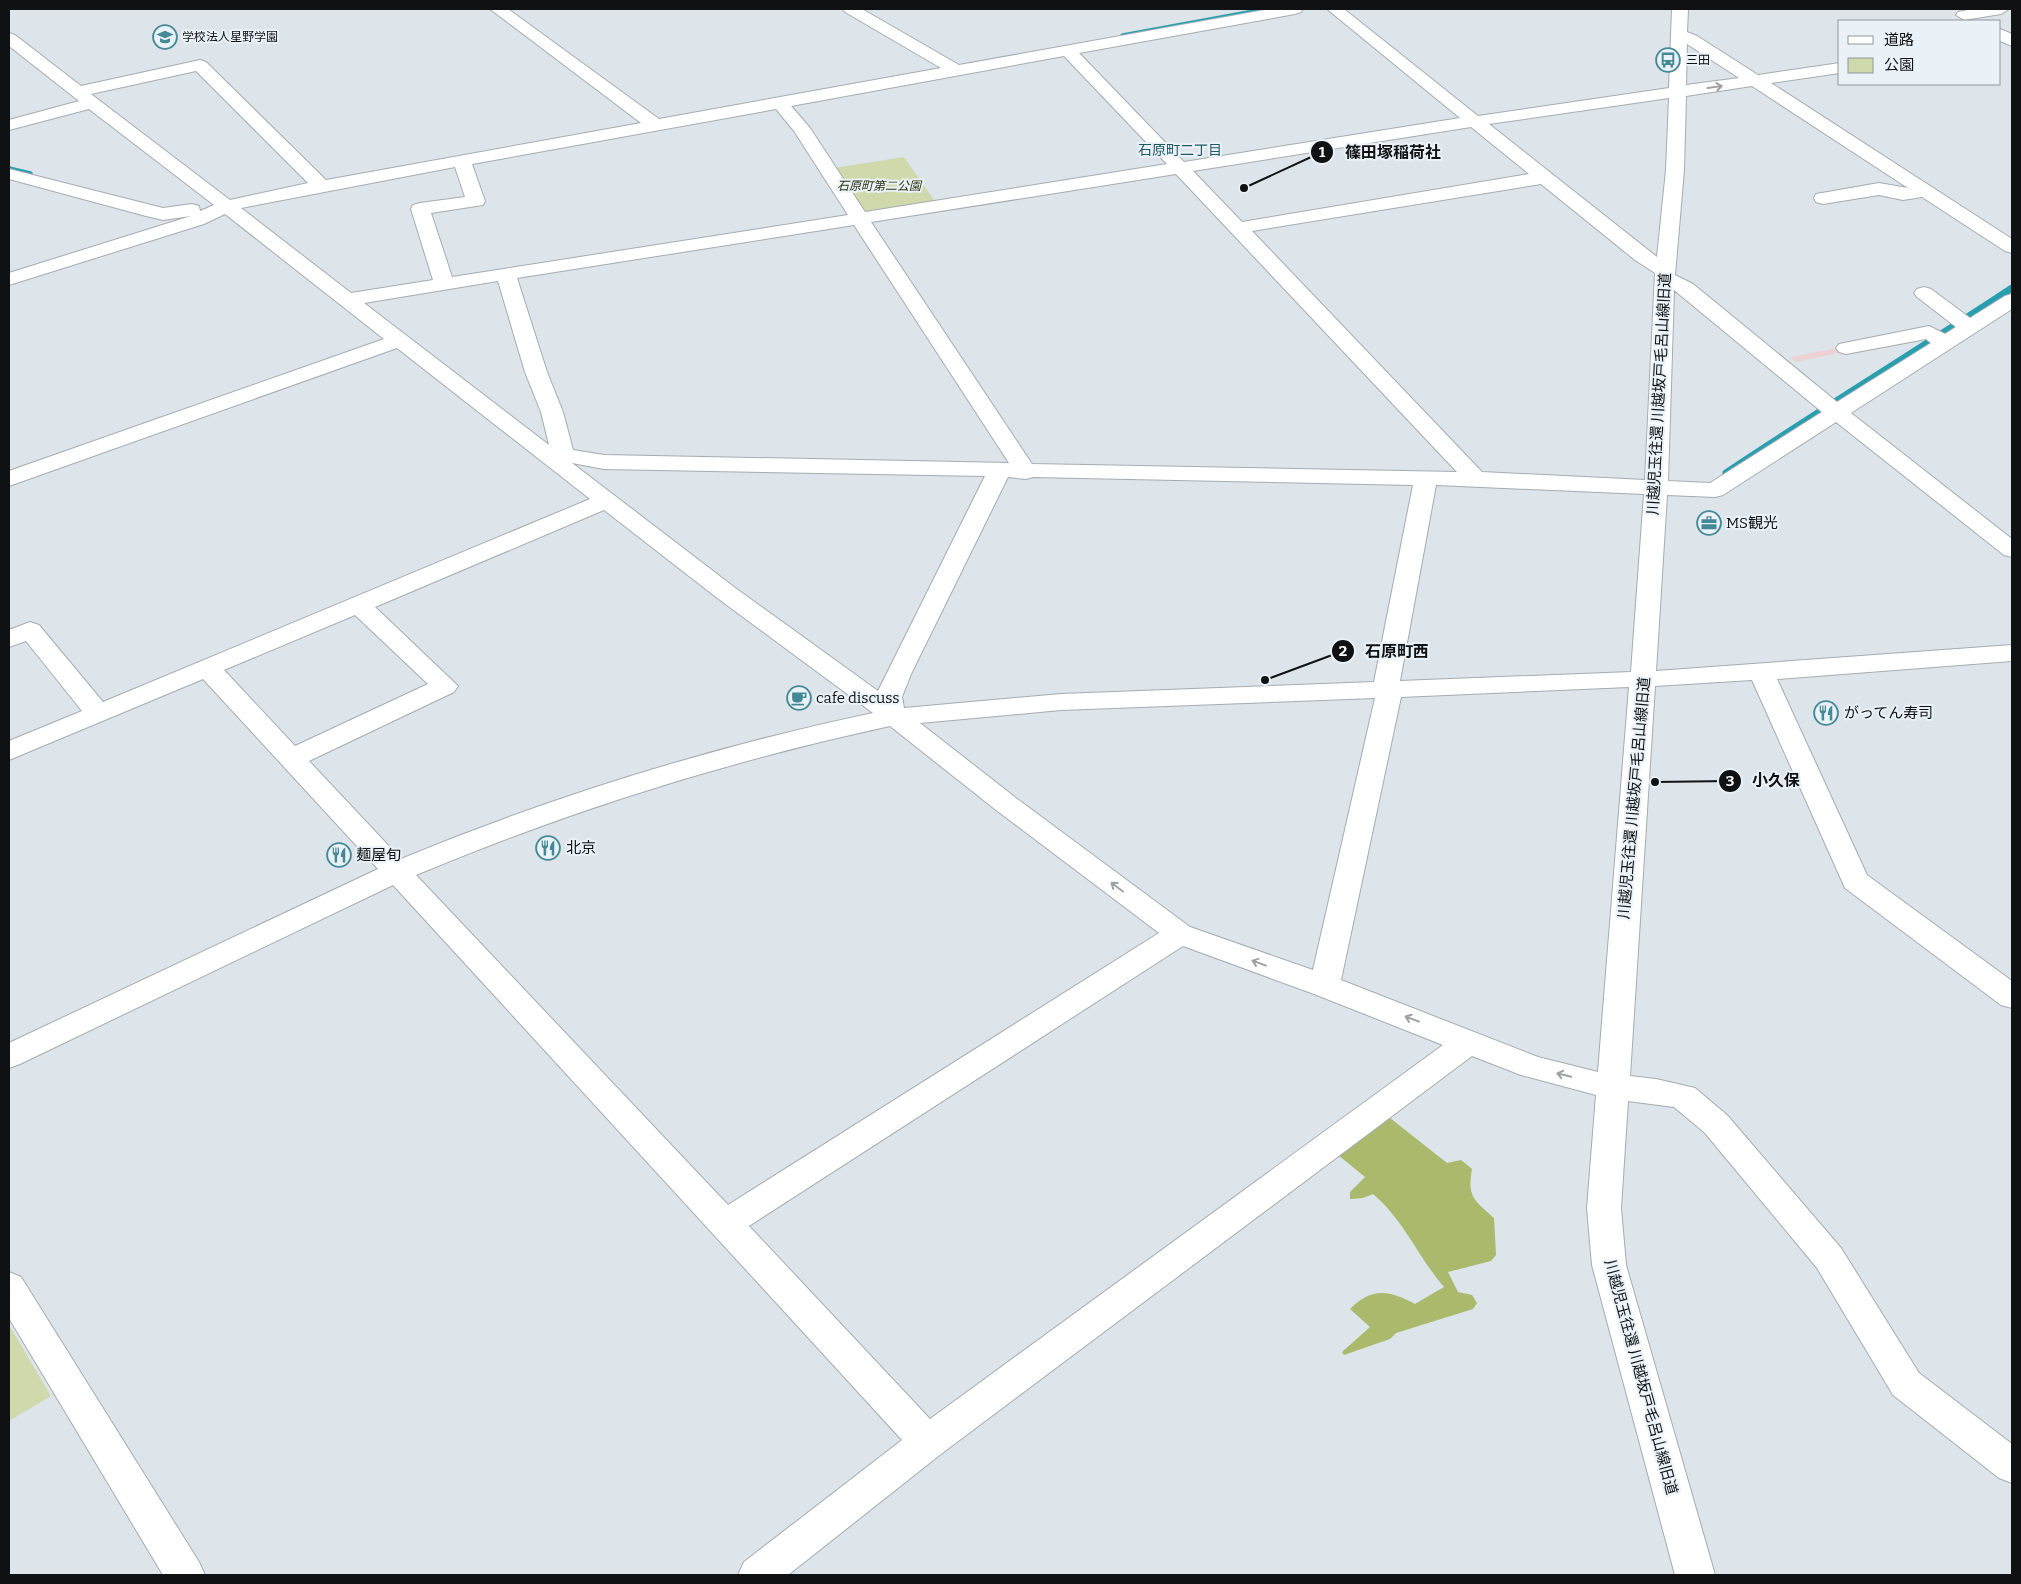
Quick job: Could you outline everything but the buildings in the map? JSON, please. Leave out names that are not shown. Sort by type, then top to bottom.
[{"type":"street","points":[[498,9],[655,125]]},
{"type":"street","points":[[851,9],[955,70]]},
{"type":"street","points":[[1202,9],[1228,22]]},
{"type":"street","points":[[9,174],[163,214],[227,206],[321,185],[1295,9]]},
{"type":"street","points":[[1335,9],[1547,177],[1642,256],[1686,288],[1836,412],[2012,550]]},
{"type":"street","points":[[1965,15],[2001,9]]},
{"type":"street","points":[[1680,22],[1692,39],[1923,191],[2012,247]]},
{"type":"street","name":"川越児玉往還 川越坂戸毛呂山線旧道","points":[[1680,22],[1676,92],[1675,170],[1665,274],[1656,486],[1643,680],[1611,1087],[1604,1208],[1609,1265],[1695,1575]]},
{"type":"street","points":[[2001,35],[2012,41]]},
{"type":"street","points":[[9,38],[227,206],[253,229],[557,456],[608,500],[725,592],[848,680],[892,717],[1180,934],[1325,986],[1532,1067],[1611,1087],[1656,1091],[1684,1097],[1716,1124],[1829,1258],[1906,1384],[2012,1466]]},
{"type":"street","points":[[1066,49],[1476,479]]},
{"type":"street","points":[[80,91],[200,65],[321,185]]},
{"type":"street","points":[[348,300],[505,273],[1477,121],[1838,68]]},
{"type":"street","points":[[9,125],[94,102]]},
{"type":"street","points":[[780,103],[800,128],[963,379],[1026,472]]},
{"type":"street","points":[[444,283],[420,209],[476,201],[462,160]]},
{"type":"street","points":[[1238,228],[1547,177]]},
{"type":"street","points":[[1823,198],[1879,189],[1902,194],[1923,191]]},
{"type":"street","points":[[9,279],[197,220],[227,206]]},
{"type":"street","points":[[505,273],[536,372],[552,412],[557,456]]},
{"type":"street","points":[[1924,293],[1970,327]]},
{"type":"street","points":[[557,456],[604,462],[1026,472],[1476,479],[1715,490],[2012,300]]},
{"type":"street","points":[[1846,348],[1929,332],[1946,343]]},
{"type":"street","points":[[9,479],[400,340]]},
{"type":"street","points":[[892,717],[889,697],[898,674],[999,471]]},
{"type":"street","points":[[1325,986],[1387,689],[1426,478]]},
{"type":"street","points":[[9,751],[608,500]]},
{"type":"street","points":[[292,758],[445,686],[359,605]]},
{"type":"street","points":[[9,639],[30,630],[99,714]]},
{"type":"street","points":[[9,1056],[398,871],[485,835],[574,803],[808,736],[892,717],[1061,702],[1643,680],[1762,673],[2012,653]]},
{"type":"street","points":[[208,669],[928,1442]]},
{"type":"street","points":[[1762,673],[1855,881],[2012,997]]},
{"type":"street","points":[[725,1224],[1180,934]]},
{"type":"street","points":[[773,1571],[928,1442],[1469,1042]]},
{"type":"street","points":[[9,1287],[185,1575]]},
{"type":"shaded area","points":[[1843,347],[1849,351],[1795,362],[1790,357]]},
{"type":"green space","name":"石原町第二公園","points":[[904,157],[936,203],[864,214],[834,168]]},
{"type":"green space","points":[[1378,1112],[1390,1118],[1447,1163],[1461,1160],[1472,1169],[1471,1192],[1481,1207],[1494,1218],[1496,1255],[1491,1261],[1448,1272],[1458,1292],[1472,1295],[1477,1303],[1473,1309],[1396,1333],[1390,1339],[1344,1355],[1342,1352],[1370,1327],[1350,1309],[1358,1302],[1373,1294],[1381,1293],[1397,1296],[1415,1304],[1444,1287],[1394,1215],[1384,1204],[1373,1194],[1363,1198],[1350,1199],[1350,1192],[1365,1177],[1332,1150]]},
{"type":"green space","points":[[9,1325],[51,1396],[9,1421]]},
{"type":"waterway","points":[[1123,36],[1270,9]]},
{"type":"waterway","points":[[9,169],[30,174]]},
{"type":"waterway","points":[[1726,473],[2012,288]]},
{"type":"place","name":"学校法人星野学園","points":[[165,37]]},
{"type":"place","name":"三田","points":[[1668,60]]},
{"type":"place","name":"篠田塚稲荷社","points":[[1244,188]]},
{"type":"place","name":"MS観光","points":[[1709,523]]},
{"type":"place","name":"石原町西","points":[[1265,680]]},
{"type":"place","name":"cafe discuss","points":[[799,698]]},
{"type":"place","name":"がってん寿司","points":[[1826,713]]},
{"type":"place","name":"小久保","points":[[1655,782]]},
{"type":"place","name":"北京","points":[[548,848]]},
{"type":"place","name":"麺屋旬","points":[[339,855]]},
{"type":"district","name":"石原町二丁目","points":[[1180,150]]}]
